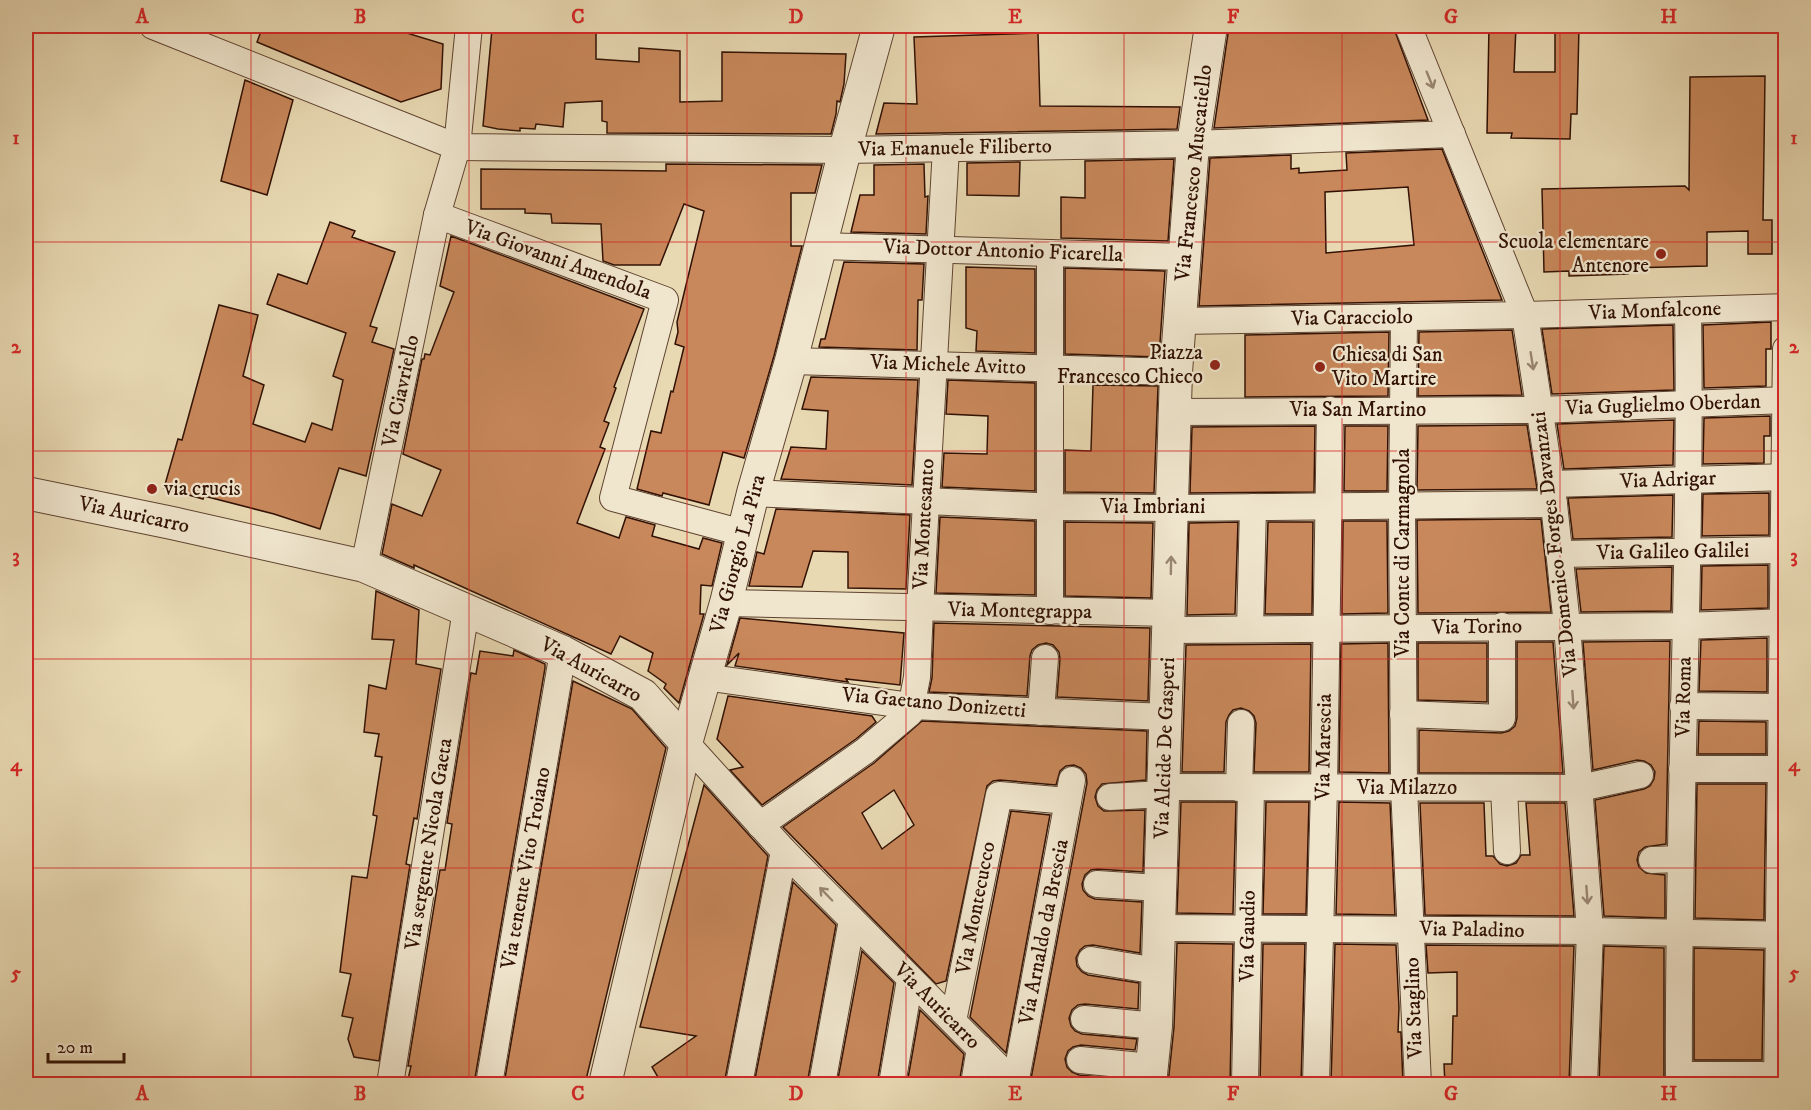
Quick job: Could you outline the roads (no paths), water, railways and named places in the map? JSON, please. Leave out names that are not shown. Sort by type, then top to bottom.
[{"type":"street","points":[[153,26],[457,147]]},
{"type":"street","name":"Via Ciavriello","points":[[364,566],[437,215],[457,147],[469,26]]},
{"type":"street","name":"Via Giorgio La Pira","points":[[605,1084],[704,677],[726,603],[753,494],[791,361],[879,26]]},
{"type":"street","name":"Via Francesco Muscatiello","points":[[1180,321],[1193,144],[1211,26]]},
{"type":"street","name":"Via Domenico Forges Davanzati","points":[[1408,26],[1525,315],[1553,494],[1568,625],[1590,931],[1584,1084]]},
{"type":"street","name":"Via Emanuele Filiberto","points":[[457,147],[845,150],[1193,144],[1452,134]]},
{"type":"street","name":"Via Montesanto","points":[[760,825],[865,751],[910,713],[917,677],[946,148]]},
{"type":"street","name":"Via Giovanni Amendola","points":[[437,215],[665,300],[613,498],[743,533]]},
{"type":"street","name":"Via Dottor Antonio Ficarella","points":[[821,246],[1185,256]]},
{"type":"street","points":[[1050,253],[1050,611]]},
{"type":"street","name":"Via Monfalcone","points":[[1525,315],[1785,307]]},
{"type":"street","name":"Via Roma","points":[[1679,1080],[1680,859],[1689,404],[1688,310]]},
{"type":"street","name":"Via Caracciolo","points":[[1180,321],[1525,315]]},
{"type":"street","name":"Via Conte di Carmagnola","points":[[1404,317],[1402,505],[1404,788]]},
{"type":"street","points":[[1175,411],[1180,321]]},
{"type":"street","points":[[1679,1080],[1770,1080],[1782,1012],[1785,349]]},
{"type":"street","name":"Via Michele Avitto","points":[[791,361],[1176,372]]},
{"type":"street","name":"Via Guglielmo Oberdan","points":[[1540,410],[1785,400]]},
{"type":"street","name":"Via Marescia","points":[[1316,1084],[1324,788],[1330,410]]},
{"type":"street","name":"Via San Martino","points":[[1175,411],[1540,410]]},
{"type":"street","name":"Via Alcide De Gasperi","points":[[1150,1076],[1156,1026],[1175,411]]},
{"type":"street","name":"Via Adrigar","points":[[1553,494],[1688,480],[1785,477]]},
{"type":"street","name":"Via Auricarro","points":[[26,493],[364,566],[563,652],[643,695],[784,851],[1015,1084]]},
{"type":"street","name":"Via Imbriani","points":[[753,494],[1051,507],[1172,508],[1402,505],[1553,494]]},
{"type":"street","points":[[1250,629],[1252,507]]},
{"type":"street","name":"Via Galileo Galilei","points":[[1560,554],[1784,550]]},
{"type":"street","name":"Via Montegrappa","points":[[726,603],[1050,611],[1169,622]]},
{"type":"street","name":"Via sergente Nicola Gaeta","points":[[391,1078],[466,610]]},
{"type":"street","name":"Via Torino","points":[[1169,622],[1250,629],[1568,625],[1685,626],[1784,622]]},
{"type":"street","points":[[1403,714],[1502,718],[1502,626]]},
{"type":"street","name":"Via tenente Vito Troiano","points":[[489,1084],[563,652]]},
{"type":"street","points":[[1041,712],[1045,658]]},
{"type":"street","name":"Via Gaetano Donizetti","points":[[704,677],[911,706],[1166,717]]},
{"type":"street","points":[[1683,706],[1784,707]]},
{"type":"street","name":"Via Gaudio","points":[[1241,723],[1248,928],[1245,1084]]},
{"type":"street","points":[[1682,769],[1783,769]]},
{"type":"street","name":"Via Milazzo","points":[[1110,797],[1163,791],[1245,788],[1580,788],[1640,775]]},
{"type":"street","name":"Via Staglino","points":[[1404,788],[1418,1084]]},
{"type":"street","points":[[1504,788],[1507,851]]},
{"type":"street","name":"Via Montecucco","points":[[953,1022],[999,795],[1070,790]]},
{"type":"street","name":"Via Arnaldo da Brescia","points":[[1015,1084],[1070,790]]},
{"type":"street","points":[[739,1084],[784,851]]},
{"type":"street","points":[[1652,860],[1680,859]]},
{"type":"street","points":[[1097,884],[1160,888]]},
{"type":"street","points":[[822,1084],[852,920]]},
{"type":"street","name":"Via Paladino","points":[[1159,928],[1782,934]]},
{"type":"street","points":[[1091,960],[1157,971]]},
{"type":"street","points":[[892,1084],[910,980]]},
{"type":"street","points":[[1084,1019],[1156,1026]]},
{"type":"street","points":[[974,1084],[980,1048]]},
{"type":"street","points":[[1080,1060],[1150,1076]]},
{"type":"place","name":"Scuola elementare Antenore","points":[[1661,254]]},
{"type":"place","name":"Piazza Francesco Chieco","points":[[1215,365]]},
{"type":"place","name":"Chiesa di San Vito Martire","points":[[1320,367]]},
{"type":"place","name":"via crucis","points":[[152,489]]}]
